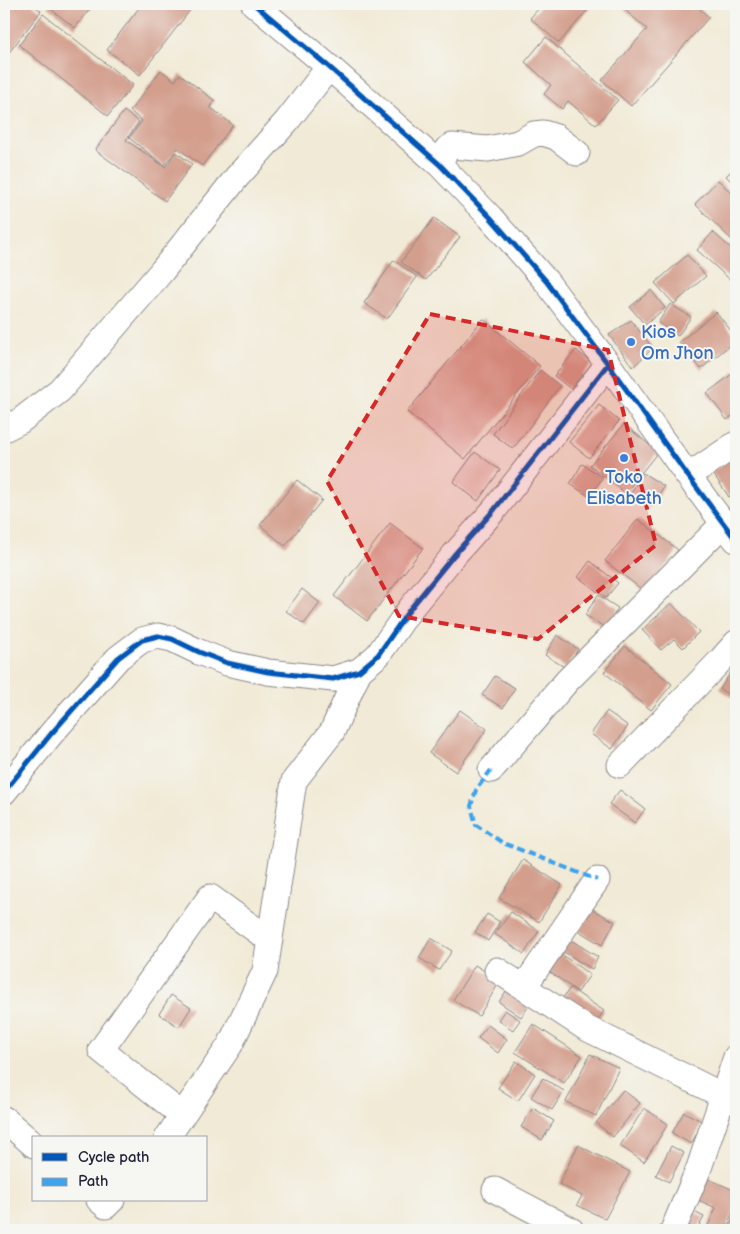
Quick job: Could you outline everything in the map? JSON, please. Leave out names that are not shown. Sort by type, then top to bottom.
[{"type":"street","points":[[254,4],[439,164],[490,217],[546,281],[730,532],[567,681],[491,770]]},
{"type":"street","points":[[4,429],[20,421],[60,390],[162,271],[237,177],[287,121],[328,67]]},
{"type":"street","points":[[439,164],[447,149],[452,146],[488,149],[518,143],[534,134],[543,133],[556,137],[577,153]]},
{"type":"street","points":[[4,792],[51,734],[118,658],[142,640],[158,636],[227,663],[268,672],[333,679],[359,671],[378,655],[410,609],[494,510],[608,364]]},
{"type":"street","points":[[688,476],[736,444]]},
{"type":"street","points":[[620,766],[736,643]]},
{"type":"street","points":[[168,1136],[230,1045],[265,971],[294,781],[332,732],[359,671]]},
{"type":"street","points":[[524,987],[597,880]]},
{"type":"street","points":[[182,1115],[101,1050],[210,898],[270,940]]},
{"type":"street","points":[[497,970],[586,1028],[730,1099]]},
{"type":"street","points":[[673,1230],[730,1099],[736,1057]]},
{"type":"street","points":[[4,1119],[32,1143]]},
{"type":"street","points":[[495,1190],[571,1230]]},
{"type":"highlighted area","points":[[430,314],[608,350],[656,545],[538,639],[399,616],[327,481]]},
{"type":"building","points":[[4,4],[32,4],[41,11],[4,59]]},
{"type":"building","points":[[50,4],[94,4],[75,28],[47,6]]},
{"type":"building","points":[[142,4],[184,4],[191,9],[140,75],[107,50]]},
{"type":"building","points":[[543,4],[593,4],[559,43],[530,18]]},
{"type":"building","points":[[618,4],[694,4],[709,17],[631,106],[602,80],[647,29]]},
{"type":"building","points":[[43,14],[133,85],[108,116],[19,45]]},
{"type":"building","points":[[546,37],[618,100],[596,125],[568,101],[562,109],[544,94],[551,85],[525,62]]},
{"type":"building","points":[[161,70],[175,81],[180,74],[215,101],[210,107],[233,125],[202,166],[178,148],[164,165],[129,138],[142,121],[130,111]]},
{"type":"building","points":[[124,111],[139,122],[126,140],[165,167],[176,152],[192,164],[165,201],[95,150]]},
{"type":"building","points":[[736,166],[736,186],[726,176]]},
{"type":"building","points":[[718,180],[736,197],[736,244],[695,204]]},
{"type":"building","points":[[434,218],[460,237],[426,280],[401,262]]},
{"type":"building","points":[[713,232],[736,253],[736,285],[697,250]]},
{"type":"building","points":[[687,255],[706,276],[674,304],[655,283]]},
{"type":"building","points":[[394,260],[417,277],[387,319],[364,303]]},
{"type":"building","points":[[651,290],[665,308],[645,325],[630,307]]},
{"type":"building","points":[[670,304],[691,317],[678,336],[658,323]]},
{"type":"building","points":[[716,312],[736,337],[736,340],[701,369],[679,342]]},
{"type":"building","points":[[483,319],[540,366],[465,459],[407,412]]},
{"type":"building","name":"Kios Om Jhon","points":[[631,320],[653,348],[633,367],[609,335]]},
{"type":"building","points":[[576,350],[592,363],[571,389],[554,376]]},
{"type":"building","points":[[540,370],[560,386],[513,449],[493,434]]},
{"type":"building","points":[[736,371],[736,413],[727,420],[707,393]]},
{"type":"building","points":[[599,405],[619,421],[589,458],[569,442]]},
{"type":"building","name":"Toko Elisabeth","points":[[624,424],[658,452],[625,493],[590,465]]},
{"type":"building","points":[[475,452],[500,470],[478,501],[453,482]]},
{"type":"building","points":[[736,455],[736,492],[729,497],[712,472]]},
{"type":"building","points":[[582,464],[603,477],[590,497],[570,484]]},
{"type":"building","points":[[643,473],[664,486],[652,506],[631,493]]},
{"type":"building","points":[[297,480],[322,500],[285,546],[260,525]]},
{"type":"building","points":[[638,519],[678,550],[645,592],[605,561]]},
{"type":"building","points":[[390,523],[423,548],[367,621],[334,596]]},
{"type":"building","points":[[590,561],[618,583],[606,598],[578,577]]},
{"type":"building","points":[[302,589],[320,603],[304,624],[286,611]]},
{"type":"building","points":[[598,595],[618,608],[606,628],[585,615]]},
{"type":"building","points":[[671,603],[699,632],[683,648],[674,639],[661,650],[642,630]]},
{"type":"building","points":[[557,635],[578,649],[566,668],[545,655]]},
{"type":"building","points":[[625,646],[672,684],[651,710],[604,672]]},
{"type":"building","points":[[732,670],[736,672],[736,700],[720,689]]},
{"type":"building","points":[[495,676],[515,688],[503,708],[482,695]]},
{"type":"building","points":[[460,710],[487,729],[456,772],[429,753]]},
{"type":"building","points":[[607,711],[628,726],[612,749],[591,734]]},
{"type":"building","points":[[620,790],[645,809],[635,823],[609,804]]},
{"type":"building","points":[[523,860],[562,885],[539,922],[499,898]]},
{"type":"building","points":[[587,906],[615,922],[602,945],[574,928]]},
{"type":"building","points":[[511,912],[539,931],[524,954],[495,934]]},
{"type":"building","points":[[487,914],[500,922],[488,941],[475,932]]},
{"type":"building","points":[[566,937],[598,957],[592,969],[559,949]]},
{"type":"building","points":[[431,938],[452,951],[439,970],[419,958]]},
{"type":"building","points":[[557,951],[590,975],[578,992],[544,968]]},
{"type":"building","points":[[475,965],[500,981],[479,1016],[453,1000]]},
{"type":"building","points":[[510,985],[533,1000],[521,1017],[499,1002]]},
{"type":"building","points":[[570,988],[604,1011],[592,1029],[557,1006]]},
{"type":"building","points":[[171,995],[191,1008],[179,1027],[159,1014]]},
{"type":"building","points":[[505,1010],[520,1020],[513,1030],[498,1020]]},
{"type":"building","points":[[533,1024],[582,1056],[564,1083],[515,1052]]},
{"type":"building","points":[[488,1025],[507,1039],[498,1053],[478,1038]]},
{"type":"building","points":[[590,1054],[619,1068],[596,1116],[566,1102]]},
{"type":"building","points":[[516,1061],[535,1074],[518,1101],[498,1088]]},
{"type":"building","points":[[543,1078],[564,1091],[552,1110],[531,1097]]},
{"type":"building","points":[[623,1090],[640,1103],[613,1137],[596,1123]]},
{"type":"building","points":[[533,1108],[554,1121],[542,1140],[521,1127]]},
{"type":"building","points":[[644,1108],[668,1124],[644,1162],[620,1146]]},
{"type":"building","points":[[684,1112],[703,1122],[691,1144],[672,1133]]},
{"type":"building","points":[[578,1145],[630,1172],[605,1219],[577,1205],[582,1196],[559,1184]]},
{"type":"building","points":[[671,1146],[684,1153],[669,1182],[656,1175]]},
{"type":"building","points":[[706,1178],[736,1191],[736,1205],[725,1230],[706,1230],[716,1208],[696,1199]]},
{"type":"building","points":[[736,1210],[736,1230],[728,1230]]},
{"type":"building","points":[[692,1211],[704,1217],[697,1230],[684,1224]]},
{"type":"marked path","points":[[491,770],[476,790],[471,806],[476,825],[503,843],[597,880]]},
{"type":"cycle path","points":[[254,4],[439,164],[490,217],[546,281],[736,540]]},
{"type":"cycle path","points":[[4,792],[51,734],[118,658],[142,640],[158,636],[172,639],[227,663],[268,672],[333,679],[359,671],[378,655],[410,609],[494,510],[608,364]]},
{"type":"place","name":"Kios Om Jhon","points":[[631,342]]},
{"type":"place","name":"Toko Elisabeth","points":[[624,458]]}]
